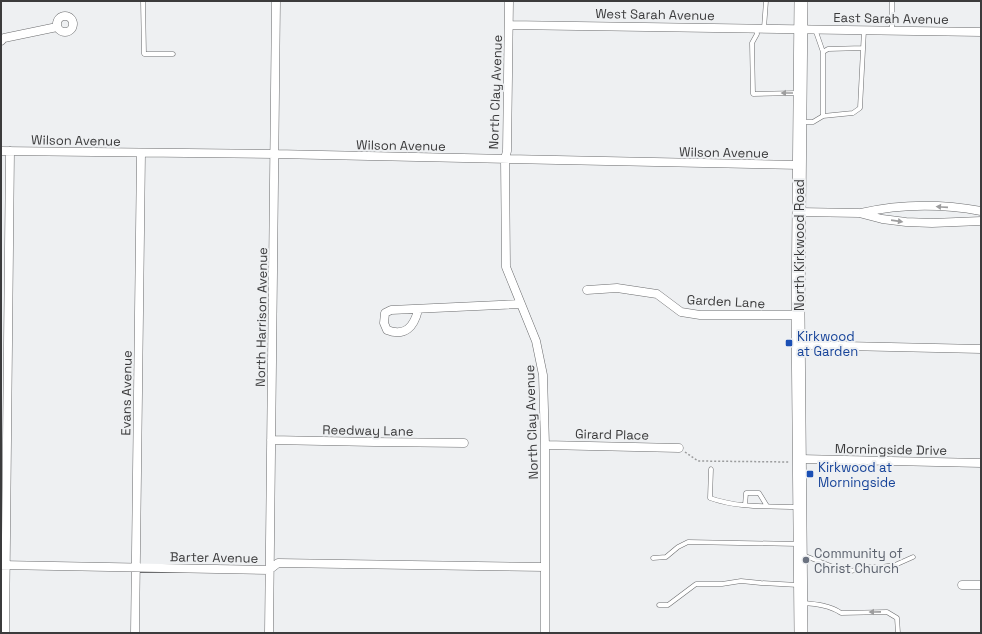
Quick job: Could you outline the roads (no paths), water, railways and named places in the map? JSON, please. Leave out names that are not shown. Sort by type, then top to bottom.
[{"type":"main road","name":"North Kirkwood Road","points":[[801,1],[798,316],[801,633]]},
{"type":"street","name":"North Harrison Avenue","points":[[269,633],[276,1]]},
{"type":"street","name":"North Clay Avenue","points":[[509,1],[507,151],[505,159],[506,267],[536,340],[540,358],[544,404],[545,445],[545,633]]},
{"type":"street","name":"West Sarah Avenue","points":[[509,25],[801,28]]},
{"type":"street","points":[[1,41],[4,38],[57,26]]},
{"type":"street","name":"East Sarah Avenue","points":[[801,28],[981,32]]},
{"type":"street","name":"Wilson Avenue","points":[[1,150],[800,165]]},
{"type":"street","points":[[5,633],[3,565],[10,151]]},
{"type":"street","name":"Evans Avenue","points":[[135,633],[141,152]]},
{"type":"street","points":[[799,212],[859,213],[896,207],[924,206],[965,208],[981,211]]},
{"type":"street","points":[[859,213],[882,219],[906,222],[939,223],[981,221]]},
{"type":"street","name":"Garden Lane","points":[[587,290],[618,288],[657,294],[681,312],[700,315],[798,316]]},
{"type":"street","points":[[418,310],[521,304]]},
{"type":"street","points":[[799,345],[981,349]]},
{"type":"street","name":"Reedway Lane","points":[[271,440],[464,443]]},
{"type":"street","name":"Girard Place","points":[[545,445],[678,448]]},
{"type":"street","name":"Morningside Drive","points":[[800,461],[981,463]]},
{"type":"street","name":"Barter Avenue","points":[[3,565],[269,570],[278,563],[545,567]]},
{"type":"street","points":[[962,585],[981,585]]},
{"type":"lane","points":[[143,1],[144,54],[173,54]]},
{"type":"lane","points":[[766,1],[760,28],[752,43],[753,94],[800,93]]},
{"type":"lane","points":[[892,1],[892,30]]},
{"type":"lane","points":[[815,28],[823,52],[823,116]]},
{"type":"lane","points":[[800,122],[813,122],[823,116],[853,114],[860,108],[864,30]]},
{"type":"lane","points":[[823,52],[828,48],[863,48]]},
{"type":"lane","points":[[711,469],[710,498],[722,502],[745,505],[801,508]]},
{"type":"lane","points":[[745,505],[746,493],[759,493],[767,506]]},
{"type":"lane","points":[[653,558],[666,557],[678,547],[688,542],[800,549],[841,570],[851,571],[867,567],[882,568],[913,558]]},
{"type":"lane","points":[[659,605],[668,605],[696,584],[722,584],[741,581],[801,585]]},
{"type":"lane","points":[[801,603],[821,605],[836,609],[841,613],[888,612],[897,618],[898,633]]},
{"type":"place","name":"Kirkwood at Garden","points":[[789,343]]},
{"type":"place","name":"Kirkwood at Morningside","points":[[810,474]]},
{"type":"place","name":"Community of Christ Church","points":[[806,560]]}]
